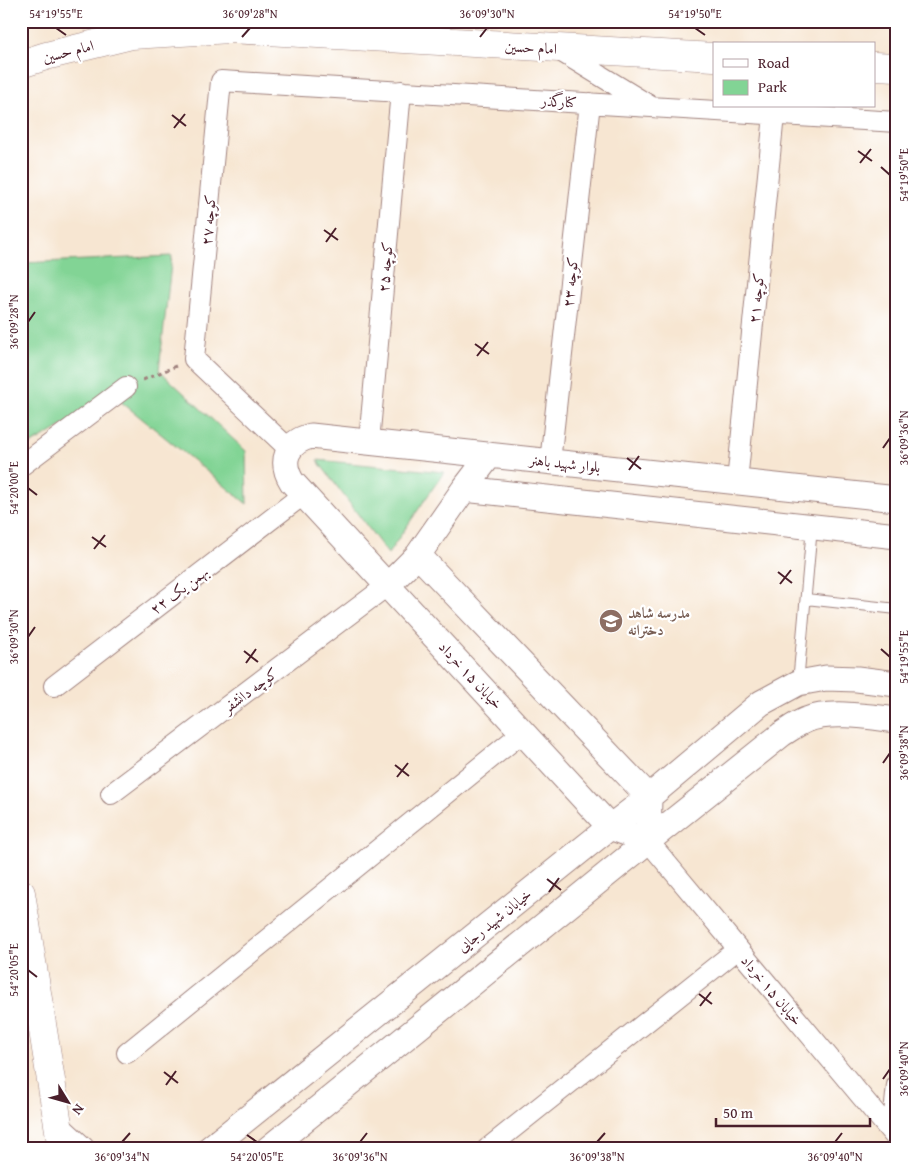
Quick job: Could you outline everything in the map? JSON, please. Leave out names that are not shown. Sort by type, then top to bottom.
[{"type":"main road","name":"امام حسین","points":[[21,64],[132,35],[230,29],[713,57]]},
{"type":"main road","points":[[876,66],[897,67]]},
{"type":"main road","points":[[21,893],[60,1138]]},
{"type":"street","points":[[555,48],[652,107]]},
{"type":"street","name":"کنارگذر","points":[[221,81],[897,122]]},
{"type":"street","name":"کوچه ۲۷","points":[[194,359],[221,81]]},
{"type":"street","name":"کوچه ۲۵","points":[[369,442],[401,91]]},
{"type":"street","name":"کوچه ۲۳","points":[[550,462],[590,103]]},
{"type":"street","name":"کوچه ۲۱","points":[[737,482],[774,115]]},
{"type":"street","points":[[194,359],[290,449],[286,457],[285,466],[292,482],[304,494]]},
{"type":"street","points":[[21,466],[126,387]]},
{"type":"street","name":"بلوار شهید باهنر","points":[[290,449],[295,442],[311,436],[897,499]]},
{"type":"street","points":[[388,586],[418,555],[490,455]]},
{"type":"street","points":[[464,489],[897,536]]},
{"type":"street","name":"خیابان ۱۵ خرداد","points":[[304,494],[610,827],[648,841],[894,1136]]},
{"type":"street","name":"۲۲ بهمن یک","points":[[54,686],[304,494]]},
{"type":"street","points":[[418,555],[649,797],[648,841]]},
{"type":"street","name":"کوچه دانشفر","points":[[111,794],[388,586]]},
{"type":"street","name":"خیابان شهید رجایی","points":[[209,1149],[649,797],[762,704],[798,683],[826,678],[857,679],[897,684]]},
{"type":"street","points":[[268,1149],[782,734],[806,720],[829,715],[897,720]]},
{"type":"street","points":[[127,1053],[523,732]]},
{"type":"street","points":[[487,1149],[738,949]]},
{"type":"street","points":[[894,1136],[897,1085]]},
{"type":"street","points":[[60,1138],[82,1149]]},
{"type":"lane","points":[[798,683],[812,527]]},
{"type":"lane","points":[[806,599],[897,608]]},
{"type":"path","points":[[126,387],[194,359]]},
{"type":"green space","points":[[172,256],[159,370],[246,451],[247,504],[114,396],[21,450],[21,263]]},
{"type":"green space","points":[[317,460],[444,472],[388,554]]},
{"type":"place","name":"مدرسه شاهد دخترانه","points":[[611,621]]}]
